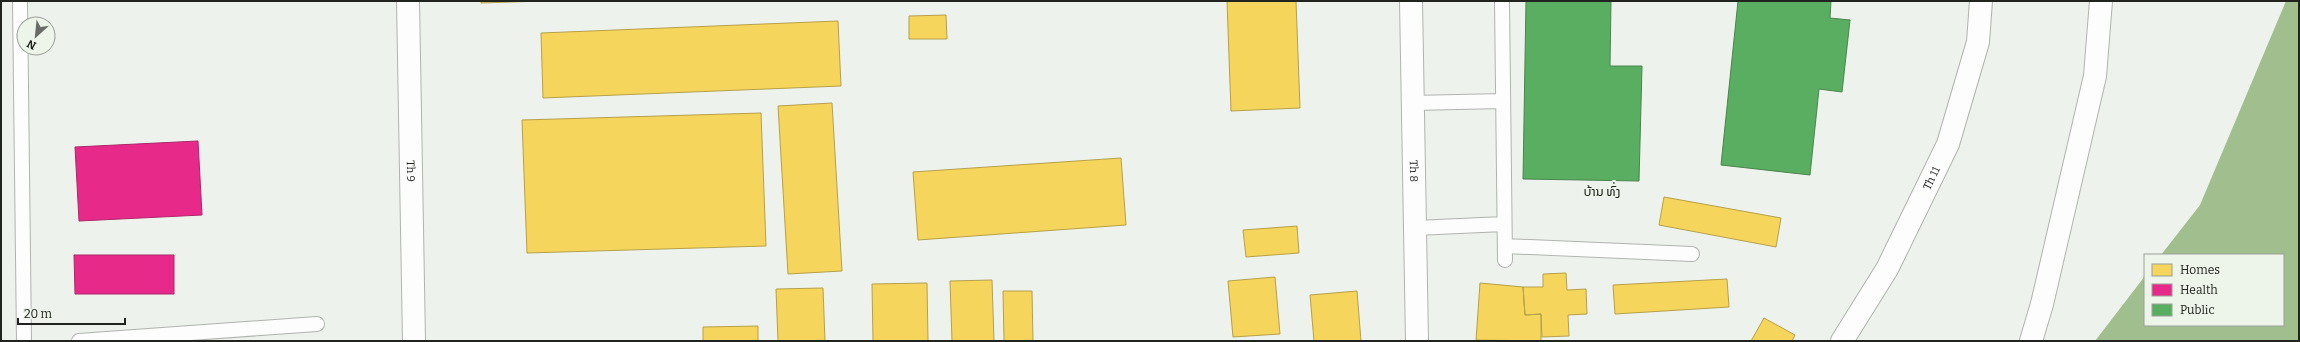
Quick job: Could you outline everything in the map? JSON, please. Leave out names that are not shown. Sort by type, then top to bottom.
[{"type":"street","name":"Th 9","points":[[408,1],[414,341]]},
{"type":"street","name":"Th 8","points":[[1411,1],[1416,341]]},
{"type":"street","name":"Th 11","points":[[1842,341],[1887,269],[1948,144],[1978,42],[1981,1]]},
{"type":"street","points":[[2031,341],[2042,304],[2095,76],[2101,1]]},
{"type":"lane","points":[[20,1],[24,341]]},
{"type":"lane","points":[[1502,1],[1505,260]]},
{"type":"lane","points":[[1413,104],[1503,101]]},
{"type":"lane","points":[[1415,228],[1504,224]]},
{"type":"lane","points":[[1505,246],[1692,254]]},
{"type":"lane","points":[[79,341],[317,324]]},
{"type":"shaded area","points":[[2286,1],[2299,1],[2299,341],[2095,341],[2144,277],[2144,326],[2284,326],[2284,254],[2162,254],[2200,205]]},
{"type":"building: Homes","points":[[481,1],[542,1],[481,3]]},
{"type":"building: Homes","points":[[1227,1],[1296,1],[1300,108],[1231,111]]},
{"type":"building: Homes","points":[[946,15],[947,39],[909,39],[909,16]]},
{"type":"building: Homes","points":[[838,21],[841,86],[543,98],[541,33]]},
{"type":"building: Homes","points":[[832,103],[842,271],[788,274],[778,106]]},
{"type":"building: Homes","points":[[761,113],[766,246],[527,253],[522,120]]},
{"type":"building: Homes","points":[[1121,158],[1126,225],[918,240],[913,172]]},
{"type":"building: Homes","points":[[1664,197],[1781,218],[1776,247],[1659,225]]},
{"type":"building: Homes","points":[[1297,226],[1299,253],[1246,257],[1243,230]]},
{"type":"building: Homes","points":[[1566,273],[1567,290],[1586,289],[1587,314],[1568,315],[1569,336],[1542,337],[1541,314],[1525,315],[1523,287],[1543,287],[1543,274]]},
{"type":"building: Homes","points":[[1275,277],[1280,334],[1233,337],[1228,281]]},
{"type":"building: Homes","points":[[1727,279],[1729,307],[1615,314],[1613,285]]},
{"type":"building: Homes","points":[[992,280],[994,341],[952,341],[950,281]]},
{"type":"building: Homes","points":[[927,283],[928,341],[873,341],[872,284]]},
{"type":"building: Homes","points":[[1480,283],[1523,287],[1525,315],[1541,314],[1541,341],[1476,340]]},
{"type":"building: Homes","points":[[823,288],[825,341],[778,341],[776,289]]},
{"type":"building: Homes","points":[[1003,291],[1032,291],[1033,341],[1004,341]]},
{"type":"building: Homes","points":[[1357,291],[1361,341],[1314,341],[1310,295]]},
{"type":"building: Homes","points":[[1764,318],[1795,335],[1792,341],[1751,341]]},
{"type":"building: Homes","points":[[758,326],[758,341],[703,341],[703,327]]},
{"type":"building: Health","points":[[198,141],[202,215],[79,221],[75,147]]},
{"type":"building: Health","points":[[74,255],[174,255],[174,294],[75,294]]},
{"type":"building: Public","points":[[1526,1],[1611,1],[1610,66],[1642,66],[1639,181],[1523,179]]},
{"type":"building: Public","points":[[1738,1],[1831,1],[1830,18],[1850,20],[1842,92],[1819,89],[1810,175],[1721,165]]},
{"type":"district","name":"ບ້ານ ທົ່ງ","points":[[1602,191]]}]
